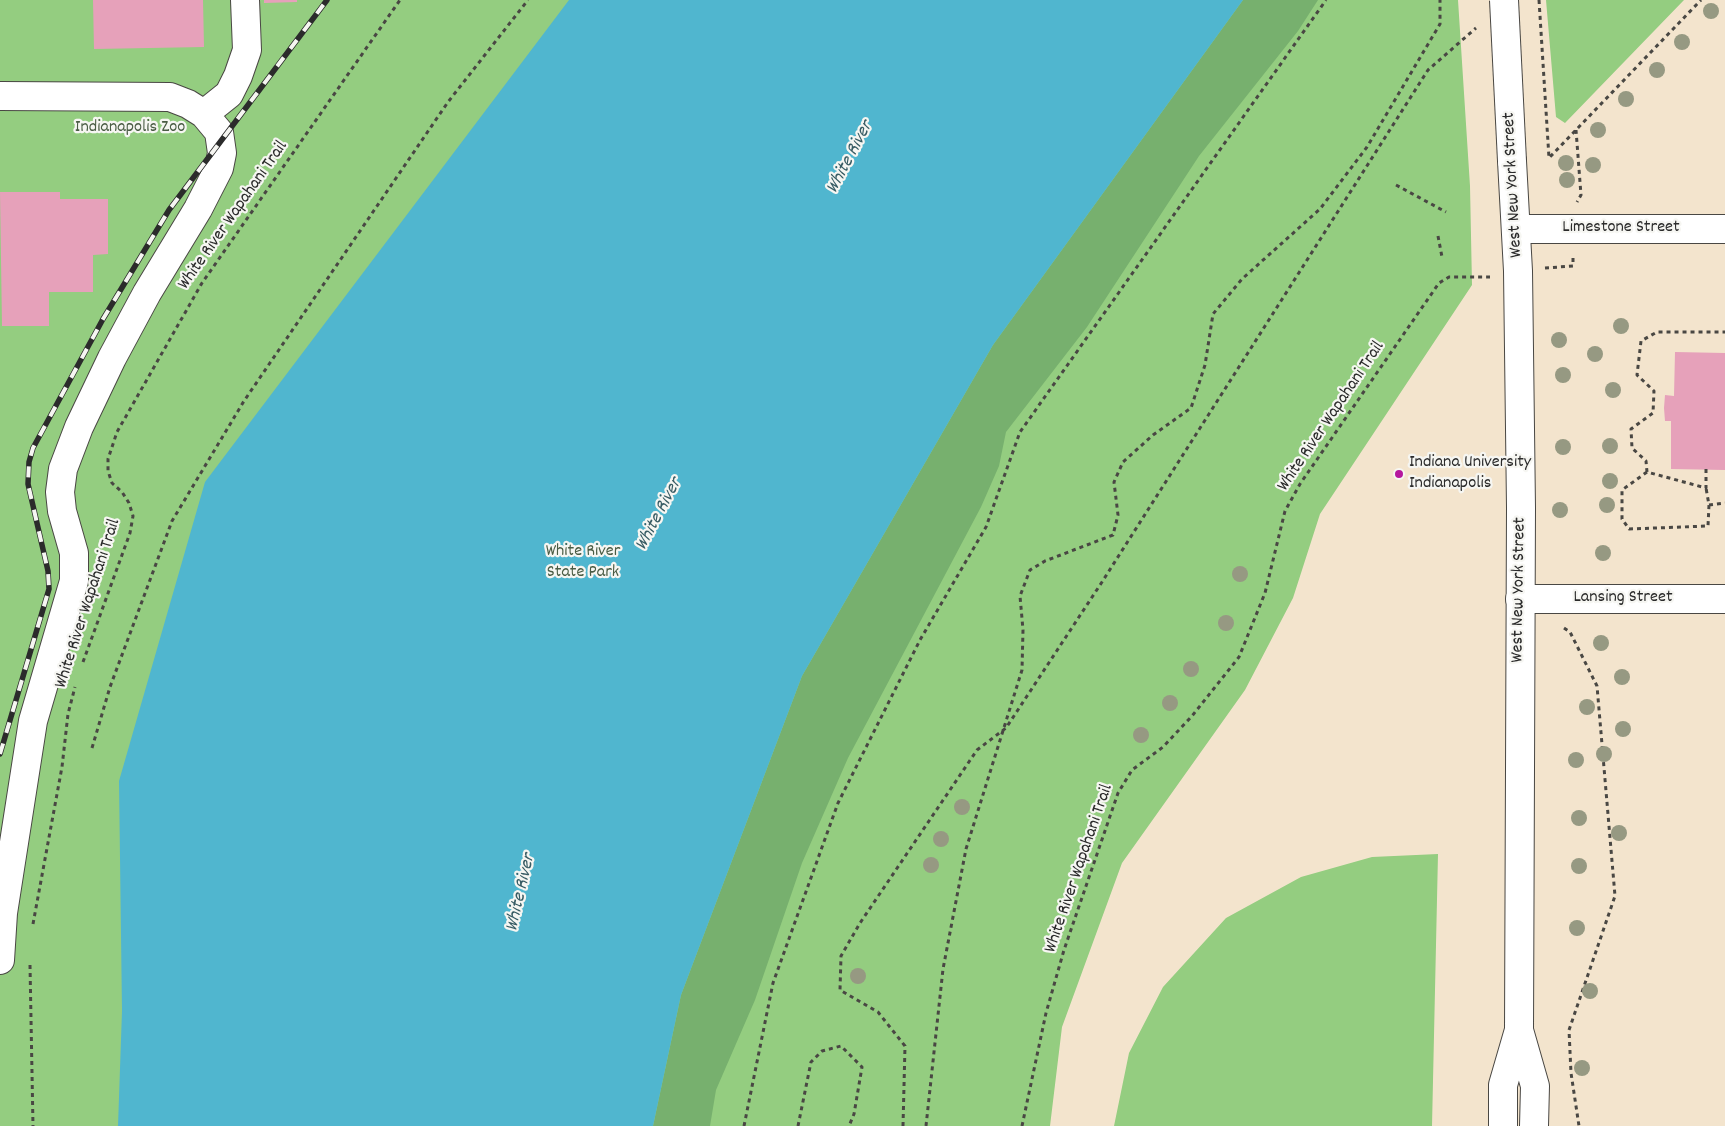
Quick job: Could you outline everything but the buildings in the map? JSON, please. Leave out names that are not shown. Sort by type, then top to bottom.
[{"type":"main road","points":[[204,114],[229,94],[238,76],[246,50],[245,0]]},
{"type":"main road","name":"West New York Street","points":[[1504,0],[1516,229],[1520,389],[1519,1030],[1535,1086],[1534,1126]]},
{"type":"main road","points":[[0,96],[170,97],[188,104],[204,114],[219,132],[222,153],[219,168],[198,209],[147,293],[112,358],[79,428],[63,469],[60,492],[62,511],[74,553],[74,581],[33,721],[3,913],[0,960]]},
{"type":"main road","name":"Limestone Street","points":[[1516,229],[1725,229]]},
{"type":"main road","name":"Lansing Street","points":[[1520,599],[1725,599]]},
{"type":"main road","name":"West New York Street","points":[[1503,1126],[1503,1085],[1519,1030]]},
{"type":"path","name":"White River Wapahani Trail","points":[[80,668],[130,533],[133,516],[129,502],[112,483],[108,471],[108,459],[116,432],[202,283],[400,0]]},
{"type":"path","points":[[92,748],[110,687],[172,521],[249,393],[448,102],[528,0]]},
{"type":"path","points":[[744,1126],[773,983],[838,803],[920,640],[986,527],[1020,432],[1326,0]]},
{"type":"path","points":[[926,1126],[942,969],[966,850],[1006,728],[1022,670],[1023,630],[1020,596],[1030,570],[1045,561],[1113,535],[1118,515],[1114,482],[1123,462],[1153,435],[1191,408],[1205,365],[1213,314],[1242,279],[1320,209],[1367,147],[1440,24],[1440,0]]},
{"type":"path","points":[[1539,0],[1549,158],[1701,0]]},
{"type":"path","points":[[903,1126],[906,1046],[878,1012],[840,990],[840,956],[860,923],[977,750],[1006,728],[1102,582],[1428,70],[1481,24]]},
{"type":"path","points":[[1576,130],[1581,195],[1576,203]]},
{"type":"path","points":[[1396,184],[1446,212]]},
{"type":"path","points":[[1438,236],[1442,257]]},
{"type":"path","name":"White River Wapahani Trail","points":[[1022,1126],[1046,1013],[1064,950],[1118,793],[1132,770],[1163,747],[1192,716],[1239,657],[1265,593],[1285,511],[1300,484],[1439,283],[1449,277],[1485,277]]},
{"type":"path","points":[[1647,472],[1646,460],[1632,448],[1631,429],[1653,413],[1654,391],[1637,375],[1642,341],[1657,332],[1725,332]]},
{"type":"path","points":[[1647,472],[1622,490],[1622,519],[1629,528],[1708,526],[1709,505],[1706,488],[1706,470]]},
{"type":"path","points":[[1647,472],[1706,488]]},
{"type":"path","points":[[1709,505],[1725,503]]},
{"type":"path","points":[[1570,632],[1597,686],[1615,896],[1569,1030],[1571,1073],[1579,1126]]},
{"type":"path","name":"White River Wapahani Trail","points":[[32,929],[62,767],[68,714],[78,678]]},
{"type":"path","points":[[30,956],[33,1126]]},
{"type":"path","points":[[798,1126],[811,1062],[822,1051],[842,1046],[862,1067],[854,1114],[849,1126]]},
{"type":"green space","name":"White River State Park","points":[[0,0],[1458,0],[1470,186],[1472,285],[1320,514],[1293,598],[1245,690],[1122,863],[1062,1027],[1050,1126],[0,1126]]},
{"type":"green space","points":[[1243,0],[1318,0],[1298,31],[1199,156],[1087,327],[1006,432],[999,466],[981,507],[848,758],[802,863],[755,1000],[716,1090],[710,1126],[653,1126],[681,995],[802,676],[993,345]]},
{"type":"green space","points":[[1546,0],[1684,0],[1565,123],[1556,117]]},
{"type":"green space","points":[[1438,854],[1432,1126],[1114,1126],[1129,1053],[1163,987],[1226,918],[1301,877],[1372,857]]},
{"type":"water","name":"White River","points":[[569,0],[1243,0],[993,345],[802,676],[681,995],[653,1126],[118,1126],[122,1011],[119,781],[205,482]]},
{"type":"railway","points":[[0,754],[49,589],[48,571],[28,484],[29,462],[33,448],[103,319],[169,210],[327,0]]},
{"type":"place","name":"Indiana University Indianapolis","points":[[1399,474]]},
{"type":"park label","name":"Indianapolis Zoo","points":[[130,129]]}]
